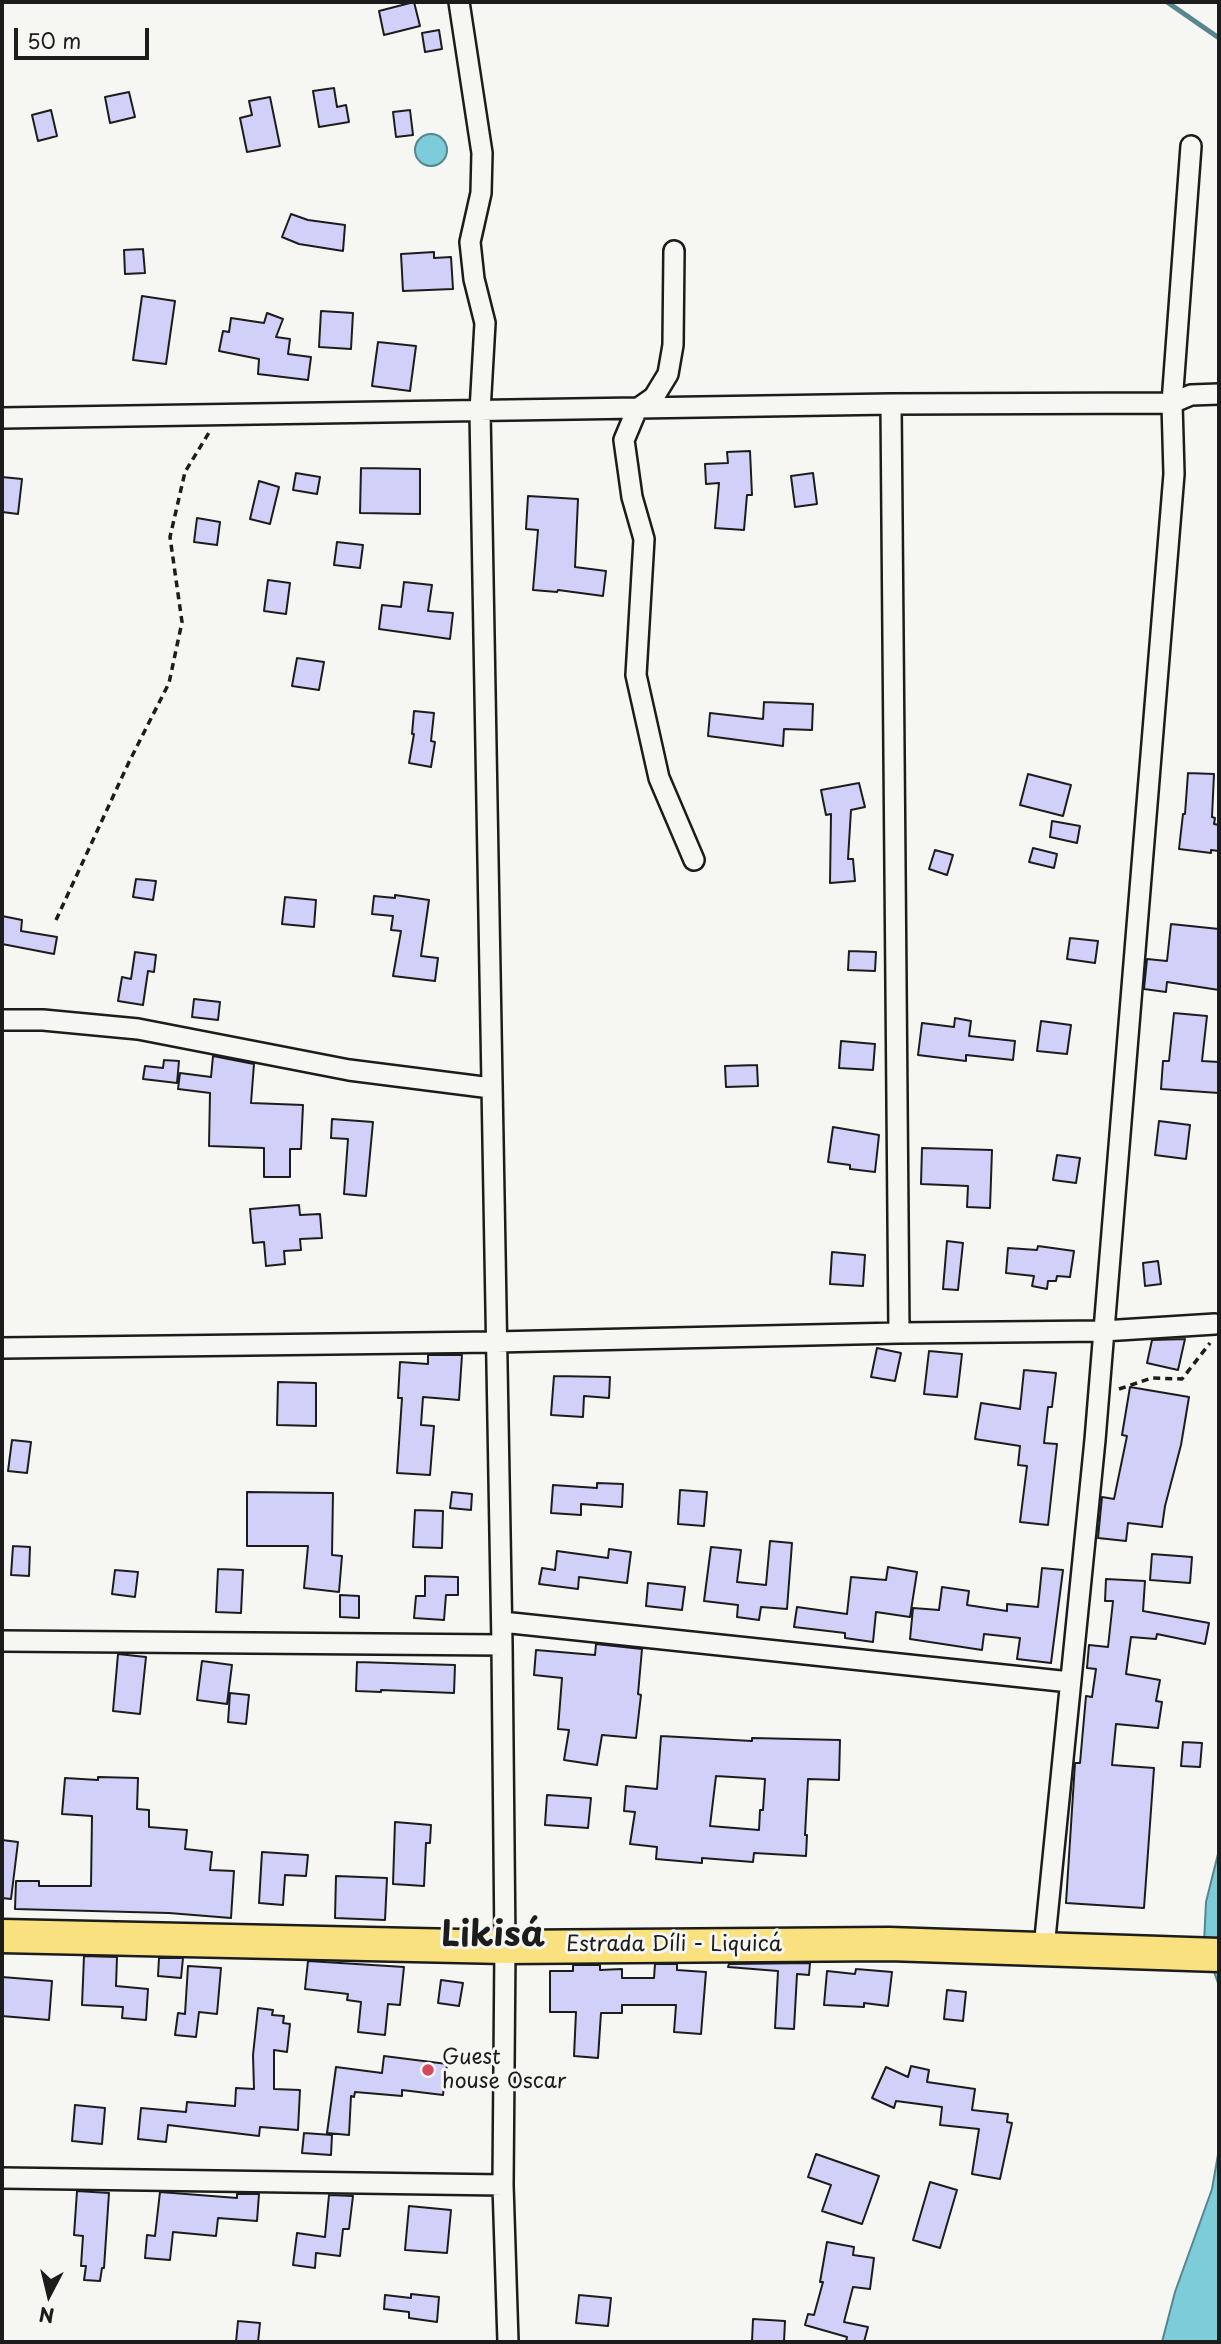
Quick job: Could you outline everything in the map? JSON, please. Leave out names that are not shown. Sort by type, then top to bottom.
[{"type":"main road","name":"Estrada Díli - Liquicá","points":[[2,1936],[505,1947],[889,1944],[1207,1955]]},
{"type":"street","points":[[459,2],[482,153],[481,193],[470,242],[474,279],[485,323],[480,411],[502,1622],[505,1947],[503,2185],[508,2342]]},
{"type":"street","points":[[1044,1948],[1096,1440],[1174,474],[1172,403],[1191,146]]},
{"type":"street","points":[[674,251],[673,345],[668,374],[654,397],[637,409],[624,440],[632,498],[644,538],[636,675],[659,778],[694,860]]},
{"type":"street","points":[[2,418],[891,404],[1172,403],[1191,395],[1219,394]]},
{"type":"street","points":[[891,404],[899,1333]]},
{"type":"street","points":[[2,1020],[43,1020],[138,1029],[349,1070],[491,1088]]},
{"type":"street","points":[[2,1348],[1216,1330]]},
{"type":"street","points":[[502,1622],[1070,1682]]},
{"type":"street","points":[[2,1641],[502,1645]]},
{"type":"street","points":[[2,2178],[503,2185]]},
{"type":"path","points":[[56,920],[129,762],[169,683],[182,622],[170,537],[185,472],[220,415]]},
{"type":"path","points":[[1116,1399],[1119,1388],[1152,1378],[1182,1379],[1216,1330]]},
{"type":"water","points":[[431,134],[442,139],[447,150],[442,161],[431,166],[420,161],[415,150],[420,139]]},
{"type":"water","points":[[1219,1850],[1219,1986],[1204,1943],[1206,1902]]},
{"type":"water","points":[[1219,2149],[1219,2342],[1162,2342],[1175,2292],[1212,2189]]},
{"type":"building","points":[[414,2],[420,26],[384,35],[379,11]]},
{"type":"building","points":[[439,30],[442,49],[425,52],[422,33]]},
{"type":"building","points":[[334,88],[337,107],[346,105],[349,122],[319,127],[313,91]]},
{"type":"building","points":[[129,92],[135,117],[110,123],[105,97]]},
{"type":"building","points":[[270,97],[280,146],[247,152],[240,118],[252,115],[249,101]]},
{"type":"building","points":[[51,110],[57,136],[38,141],[32,115]]},
{"type":"building","points":[[410,110],[413,135],[396,137],[393,112]]},
{"type":"building","points":[[291,214],[308,220],[345,225],[343,251],[299,244],[282,237]]},
{"type":"building","points":[[143,249],[145,273],[125,274],[124,250]]},
{"type":"building","points":[[434,252],[434,258],[451,257],[453,289],[403,291],[401,254]]},
{"type":"building","points":[[142,296],[175,301],[166,364],[133,360]]},
{"type":"building","points":[[321,311],[353,313],[351,349],[319,347]]},
{"type":"building","points":[[267,313],[283,319],[276,337],[290,339],[288,354],[311,357],[308,380],[258,374],[259,359],[219,351],[223,331],[229,332],[231,318],[264,323]]},
{"type":"building","points":[[378,342],[416,346],[410,391],[372,386]]},
{"type":"building","points":[[750,451],[752,495],[747,495],[744,530],[715,528],[719,483],[706,484],[705,464],[728,463],[727,452]]},
{"type":"building","points":[[361,468],[420,469],[420,514],[360,513]]},
{"type":"building","points":[[296,473],[320,477],[317,494],[293,490]]},
{"type":"building","points":[[813,473],[817,504],[795,507],[791,476]]},
{"type":"building","points":[[2,477],[22,479],[18,514],[2,512]]},
{"type":"building","points":[[259,481],[279,487],[270,524],[250,519]]},
{"type":"building","points":[[528,496],[578,499],[575,567],[606,571],[603,596],[558,590],[533,590],[538,530],[526,529]]},
{"type":"building","points":[[197,518],[220,522],[217,545],[194,542]]},
{"type":"building","points":[[337,542],[363,545],[360,568],[334,565]]},
{"type":"building","points":[[268,580],[290,583],[286,614],[264,611]]},
{"type":"building","points":[[404,582],[432,585],[428,611],[453,613],[450,639],[379,629],[382,605],[401,607]]},
{"type":"building","points":[[297,658],[324,662],[319,690],[292,686]]},
{"type":"building","points":[[764,702],[813,704],[812,730],[784,729],[783,746],[708,736],[710,713],[763,719]]},
{"type":"building","points":[[414,711],[434,713],[431,741],[435,742],[431,767],[409,763],[414,734]]},
{"type":"building","points":[[1188,773],[1214,774],[1212,817],[1215,818],[1214,824],[1219,825],[1219,851],[1211,850],[1211,853],[1179,849]]},
{"type":"building","points":[[1028,774],[1071,785],[1063,816],[1020,805]]},
{"type":"building","points":[[859,783],[865,807],[851,810],[848,859],[853,859],[855,881],[830,883],[831,814],[826,815],[821,790]]},
{"type":"building","points":[[1052,821],[1080,826],[1077,843],[1050,837]]},
{"type":"building","points":[[1033,848],[1057,854],[1054,868],[1029,862]]},
{"type":"building","points":[[935,850],[953,855],[947,875],[929,869]]},
{"type":"building","points":[[136,879],[156,881],[153,900],[133,897]]},
{"type":"building","points":[[395,895],[429,900],[421,956],[438,958],[435,981],[393,976],[401,931],[391,930],[393,916],[372,914],[374,896],[395,898]]},
{"type":"building","points":[[285,897],[316,900],[314,927],[282,924]]},
{"type":"building","points":[[2,916],[22,920],[21,931],[57,937],[54,954],[2,944]]},
{"type":"building","points":[[1171,924],[1219,929],[1219,990],[1167,982],[1166,992],[1144,989],[1147,959],[1167,961]]},
{"type":"building","points":[[1070,938],[1098,941],[1095,963],[1067,959]]},
{"type":"building","points":[[849,951],[876,952],[875,971],[848,970]]},
{"type":"building","points":[[135,952],[156,955],[154,972],[148,971],[143,1005],[118,1001],[122,977],[131,979]]},
{"type":"building","points":[[194,999],[220,1002],[218,1020],[192,1017]]},
{"type":"building","points":[[1174,1013],[1207,1016],[1202,1061],[1219,1062],[1219,1093],[1161,1089],[1163,1061],[1169,1061]]},
{"type":"building","points":[[955,1018],[971,1021],[969,1036],[1015,1041],[1013,1060],[966,1055],[966,1061],[918,1055],[922,1023],[954,1027]]},
{"type":"building","points":[[1041,1021],[1071,1025],[1067,1054],[1037,1051]]},
{"type":"building","points":[[841,1041],[875,1044],[873,1070],[839,1068]]},
{"type":"building","points":[[213,1056],[254,1064],[251,1103],[303,1105],[301,1149],[290,1149],[290,1177],[264,1177],[264,1148],[209,1146],[210,1093],[178,1089],[180,1073],[211,1077]]},
{"type":"building","points":[[164,1060],[179,1061],[177,1083],[143,1079],[145,1066],[163,1068]]},
{"type":"building","points":[[757,1065],[758,1086],[726,1087],[725,1066]]},
{"type":"building","points":[[332,1119],[373,1122],[366,1196],[344,1194],[348,1139],[331,1138]]},
{"type":"building","points":[[1159,1121],[1190,1125],[1186,1159],[1155,1155]]},
{"type":"building","points":[[833,1127],[879,1135],[875,1172],[850,1169],[850,1165],[828,1162]]},
{"type":"building","points":[[922,1148],[992,1150],[990,1208],[967,1207],[968,1186],[921,1184]]},
{"type":"building","points":[[1057,1155],[1080,1158],[1076,1183],[1053,1180]]},
{"type":"building","points":[[299,1205],[300,1215],[320,1214],[322,1238],[300,1239],[301,1250],[284,1251],[285,1264],[266,1266],[264,1242],[253,1243],[250,1209]]},
{"type":"building","points":[[947,1241],[963,1243],[958,1290],[943,1289]]},
{"type":"building","points":[[1038,1246],[1074,1251],[1070,1277],[1057,1276],[1056,1281],[1048,1281],[1047,1289],[1032,1286],[1034,1276],[1006,1273],[1008,1248],[1037,1250]]},
{"type":"building","points":[[832,1252],[865,1255],[863,1286],[830,1284]]},
{"type":"building","points":[[1158,1261],[1161,1284],[1145,1286],[1143,1263]]},
{"type":"building","points":[[1185,1339],[1178,1370],[1147,1363],[1152,1340]]},
{"type":"building","points":[[877,1348],[901,1353],[895,1381],[871,1377]]},
{"type":"building","points":[[929,1351],[962,1354],[957,1397],[924,1394]]},
{"type":"building","points":[[428,1355],[462,1355],[459,1400],[423,1397],[421,1425],[434,1426],[430,1475],[397,1473],[402,1398],[398,1398],[400,1362],[428,1364]]},
{"type":"building","points":[[1024,1370],[1056,1373],[1052,1407],[1048,1407],[1044,1443],[1057,1444],[1048,1525],[1020,1522],[1027,1466],[1018,1465],[1020,1446],[975,1439],[981,1403],[1020,1409]]},
{"type":"building","points":[[554,1376],[610,1377],[609,1398],[584,1396],[583,1417],[551,1415]]},
{"type":"building","points":[[278,1382],[316,1383],[316,1426],[277,1425]]},
{"type":"building","points":[[1130,1387],[1189,1397],[1181,1445],[1162,1527],[1128,1523],[1126,1541],[1098,1538],[1102,1497],[1114,1499],[1127,1436],[1122,1435]]},
{"type":"building","points":[[12,1440],[31,1442],[27,1473],[8,1471]]},
{"type":"building","points":[[597,1483],[623,1484],[622,1507],[581,1504],[581,1515],[551,1513],[553,1485],[597,1488]]},
{"type":"building","points":[[680,1490],[707,1492],[704,1526],[678,1524]]},
{"type":"building","points":[[247,1492],[333,1493],[332,1555],[342,1556],[339,1592],[304,1588],[308,1546],[247,1546]]},
{"type":"building","points":[[452,1492],[472,1494],[471,1510],[450,1508]]},
{"type":"building","points":[[415,1510],[443,1511],[442,1548],[413,1547]]},
{"type":"building","points":[[770,1541],[792,1543],[787,1609],[761,1607],[759,1620],[737,1617],[738,1605],[704,1601],[711,1547],[741,1550],[737,1582],[766,1585]]},
{"type":"building","points":[[13,1546],[30,1547],[29,1576],[11,1575]]},
{"type":"building","points":[[609,1549],[631,1552],[627,1583],[579,1577],[578,1589],[539,1584],[542,1568],[555,1570],[557,1551],[608,1558]]},
{"type":"building","points":[[1152,1554],[1192,1557],[1190,1583],[1150,1580]]},
{"type":"building","points":[[888,1567],[917,1572],[910,1617],[876,1612],[873,1642],[845,1638],[845,1633],[794,1627],[797,1607],[847,1614],[851,1577],[886,1580]]},
{"type":"building","points":[[1042,1568],[1063,1570],[1051,1663],[1017,1659],[1020,1638],[984,1634],[982,1650],[910,1639],[913,1608],[939,1610],[942,1587],[969,1591],[967,1605],[1007,1611],[1007,1604],[1038,1607]]},
{"type":"building","points":[[218,1569],[243,1570],[241,1613],[216,1612]]},
{"type":"building","points":[[115,1570],[138,1572],[135,1597],[112,1594]]},
{"type":"building","points":[[425,1576],[458,1577],[458,1595],[446,1595],[444,1620],[414,1618],[416,1596],[425,1596]]},
{"type":"building","points":[[1106,1579],[1145,1581],[1143,1611],[1209,1623],[1205,1644],[1157,1634],[1156,1639],[1131,1637],[1126,1674],[1160,1680],[1156,1701],[1162,1702],[1158,1728],[1116,1724],[1112,1765],[1154,1768],[1144,1908],[1066,1903],[1075,1763],[1080,1763],[1086,1696],[1092,1697],[1096,1669],[1087,1668],[1089,1645],[1108,1647],[1113,1601],[1105,1601]]},
{"type":"building","points":[[648,1583],[685,1587],[682,1610],[646,1606]]},
{"type":"building","points":[[340,1595],[359,1596],[359,1618],[340,1617]]},
{"type":"building","points":[[596,1644],[642,1649],[636,1738],[602,1735],[597,1765],[564,1760],[569,1730],[558,1729],[562,1678],[534,1675],[536,1650],[595,1655]]},
{"type":"building","points":[[118,1654],[146,1657],[140,1714],[113,1711]]},
{"type":"building","points":[[202,1661],[232,1665],[227,1704],[197,1700]]},
{"type":"building","points":[[357,1662],[455,1665],[454,1693],[356,1691]]},
{"type":"building","points":[[230,1693],[249,1695],[246,1724],[228,1722]]},
{"type":"building","points":[[661,1736],[752,1741],[752,1738],[840,1740],[839,1780],[808,1779],[806,1856],[754,1853],[753,1862],[702,1858],[702,1863],[656,1859],[657,1847],[630,1844],[635,1812],[624,1811],[626,1786],[657,1789]],"holes":[[[716,1776],[765,1779],[759,1830],[710,1826]]]},
{"type":"building","points":[[1183,1742],[1202,1743],[1200,1767],[1181,1766]]},
{"type":"building","points":[[98,1777],[138,1778],[137,1809],[149,1810],[149,1827],[187,1830],[185,1849],[212,1852],[210,1870],[234,1871],[231,1918],[169,1913],[15,1909],[16,1881],[39,1881],[39,1886],[91,1886],[92,1816],[62,1814],[65,1778],[98,1780]]},
{"type":"building","points":[[547,1795],[591,1798],[588,1828],[545,1825]]},
{"type":"building","points":[[395,1822],[431,1825],[430,1843],[426,1843],[424,1886],[393,1884]]},
{"type":"building","points":[[2,1840],[18,1842],[11,1899],[2,1898]]},
{"type":"building","points":[[262,1852],[308,1855],[306,1876],[285,1875],[283,1905],[259,1903]]},
{"type":"building","points":[[336,1876],[387,1878],[385,1920],[335,1918]]},
{"type":"building","points":[[84,1956],[117,1957],[116,1986],[148,1989],[146,2020],[122,2018],[123,2007],[82,2005]]},
{"type":"building","points":[[159,1958],[183,1958],[181,1978],[158,1976]]},
{"type":"building","points":[[308,1961],[404,1967],[400,2005],[388,2004],[385,2035],[358,2032],[361,2002],[347,2000],[348,1994],[305,1989]]},
{"type":"building","points":[[810,1963],[809,1975],[797,1974],[794,2029],[775,2028],[778,1971],[728,1967],[729,1964]]},
{"type":"building","points":[[655,1964],[677,1964],[677,1970],[706,1972],[701,2034],[674,2032],[676,2005],[622,2005],[622,2013],[601,2013],[598,2058],[574,2056],[576,2012],[550,2012],[550,1971],[573,1971],[573,1965],[600,1965],[600,1970],[622,1969],[622,1978],[654,1978]]},
{"type":"building","points":[[188,1966],[221,1968],[217,2014],[199,2012],[196,2037],[175,2035],[178,2013],[185,2014]]},
{"type":"building","points":[[856,1969],[892,1972],[888,2006],[864,2003],[864,2007],[824,2005],[827,1971],[855,1974]]},
{"type":"building","points":[[2,1977],[52,1981],[49,2020],[2,2016]]},
{"type":"building","points":[[441,1980],[463,1983],[459,2006],[438,2003]]},
{"type":"building","points":[[947,1990],[966,1992],[963,2021],[944,2019]]},
{"type":"building","points":[[258,2008],[273,2010],[272,2015],[284,2016],[283,2023],[290,2024],[287,2052],[274,2050],[274,2089],[300,2090],[298,2130],[260,2127],[259,2136],[168,2125],[166,2142],[138,2139],[141,2108],[186,2112],[187,2102],[235,2106],[236,2088],[254,2089],[253,2055]]},
{"type":"building","points":[[384,2056],[447,2064],[443,2095],[402,2090],[402,2096],[355,2092],[354,2097],[351,2096],[349,2135],[327,2133],[336,2067],[382,2073]]},
{"type":"building","points":[[911,2066],[929,2070],[927,2082],[975,2089],[972,2110],[1008,2114],[1007,2122],[1012,2123],[1000,2179],[972,2174],[979,2129],[940,2125],[942,2107],[896,2101],[894,2108],[872,2098],[886,2067],[908,2077]]},
{"type":"building","points":[[75,2105],[105,2108],[102,2144],[72,2141]]},
{"type":"building","points":[[304,2133],[332,2135],[331,2155],[302,2153]]},
{"type":"building","points":[[816,2154],[879,2176],[862,2224],[822,2211],[831,2185],[808,2177]]},
{"type":"building","points":[[930,2182],[957,2190],[940,2248],[913,2240]]},
{"type":"building","points":[[77,2191],[109,2193],[104,2268],[100,2281],[84,2280],[86,2266],[81,2266],[83,2236],[74,2235]]},
{"type":"building","points":[[160,2192],[237,2198],[237,2194],[259,2194],[257,2221],[218,2218],[216,2236],[173,2232],[170,2260],[145,2258],[147,2235],[155,2236]]},
{"type":"building","points":[[329,2195],[353,2196],[349,2229],[343,2229],[340,2256],[316,2253],[315,2268],[293,2265],[297,2233],[325,2237]]},
{"type":"building","points":[[409,2206],[451,2210],[447,2253],[405,2250]]},
{"type":"building","points":[[827,2242],[854,2247],[853,2255],[874,2258],[870,2289],[853,2287],[844,2322],[868,2327],[864,2342],[846,2342],[847,2337],[805,2325],[808,2314],[814,2315],[823,2282],[820,2282]]},
{"type":"building","points":[[411,2294],[439,2297],[437,2322],[409,2318],[409,2312],[384,2309],[385,2295],[411,2298]]},
{"type":"building","points":[[579,2295],[611,2298],[608,2326],[576,2323]]},
{"type":"building","points":[[753,2319],[785,2321],[784,2342],[752,2342]]},
{"type":"building","points":[[238,2321],[260,2323],[258,2342],[236,2342]]},
{"type":"waterway","points":[[1167,2],[1219,38]]},
{"type":"place","name":"Guest house Oscar","points":[[428,2070]]},
{"type":"district","name":"Likisá","points":[[493,1936]]}]
